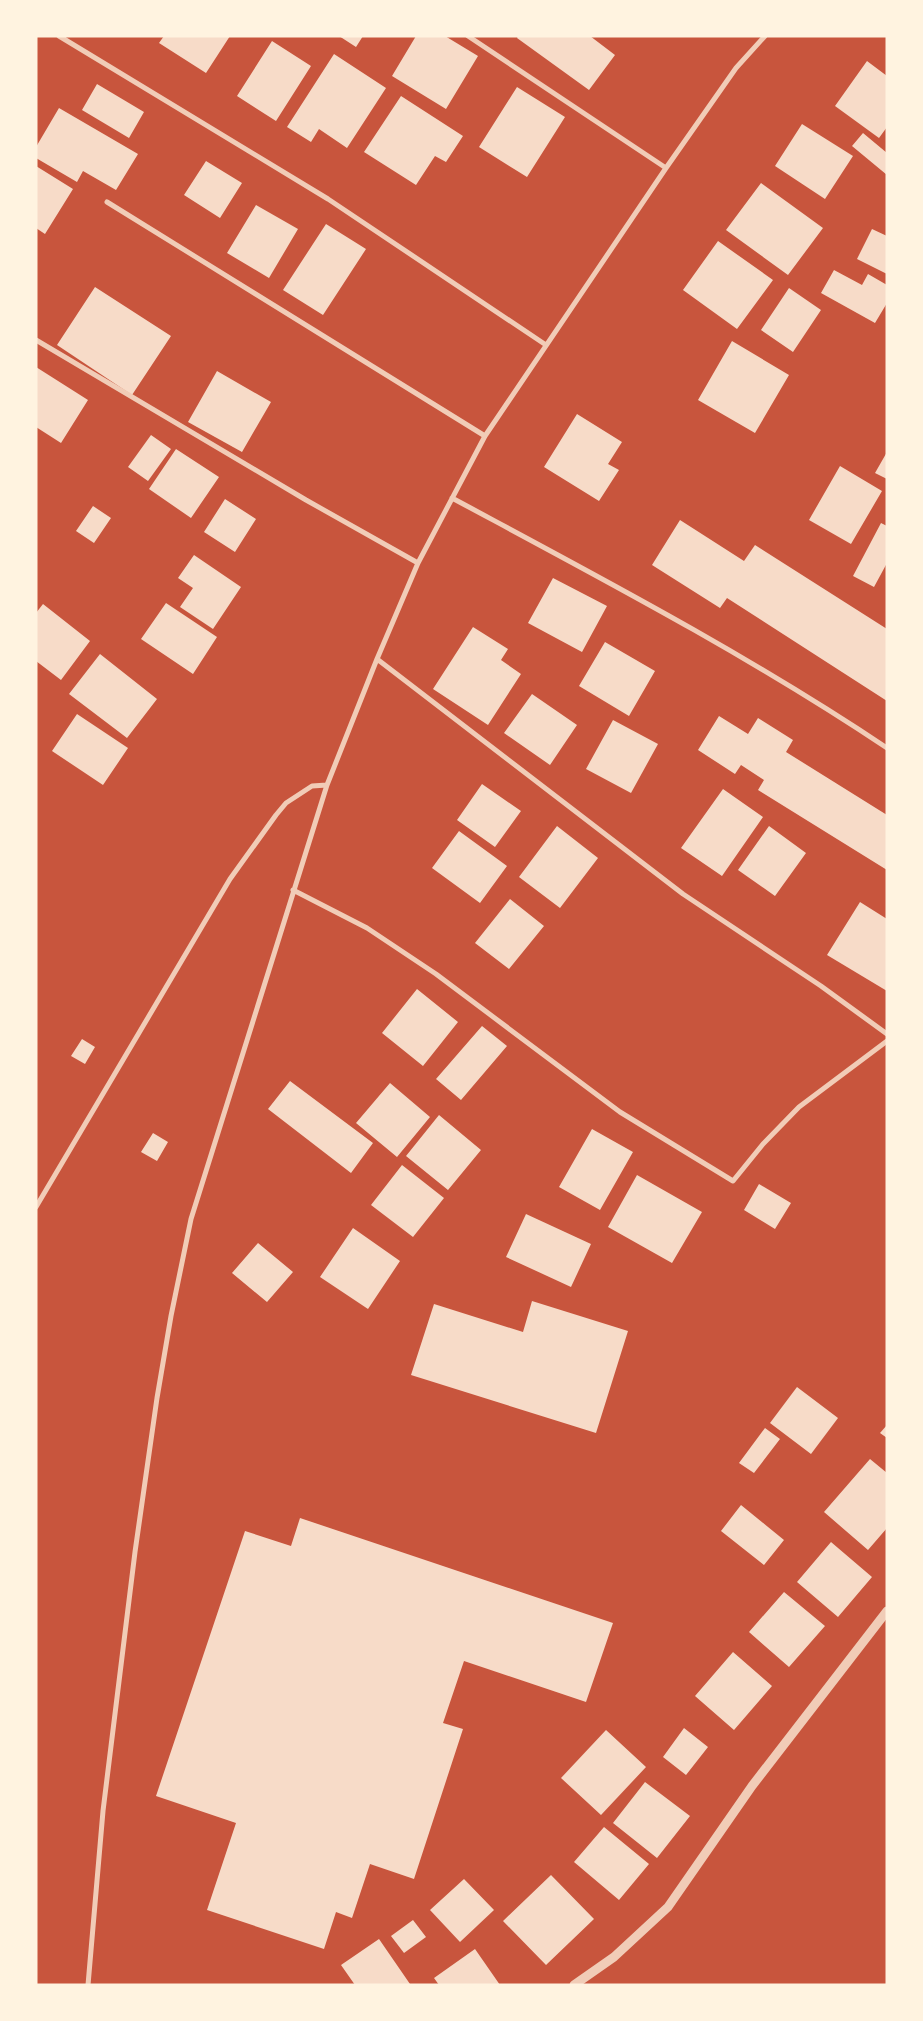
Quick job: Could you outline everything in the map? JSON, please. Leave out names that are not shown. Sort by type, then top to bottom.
[{"type":"street","points":[[59,36],[328,199],[546,345]]},
{"type":"street","points":[[468,36],[666,168]]},
{"type":"street","points":[[88,1985],[103,1811],[135,1552],[156,1398],[171,1316],[191,1219],[327,785],[418,562],[485,436],[736,68],[765,36]]},
{"type":"street","points":[[107,202],[485,436]]},
{"type":"street","points":[[36,340],[306,500],[418,562]]},
{"type":"street","points":[[452,498],[709,639],[845,720],[887,748]]},
{"type":"street","points":[[377,659],[683,894],[821,986],[887,1034]]},
{"type":"street","points":[[36,1207],[230,879],[286,803],[312,786],[327,785]]},
{"type":"street","points":[[293,890],[367,928],[428,968],[620,1112],[733,1181],[763,1144],[799,1107],[887,1041]]},
{"type":"street","points":[[574,1985],[614,1957],[668,1907],[752,1786],[887,1611]]},
{"type":"building","points":[[164,36],[230,36],[206,73],[159,43]]},
{"type":"building","points":[[339,36],[363,36],[356,47]]},
{"type":"building","points":[[416,36],[445,36],[478,56],[446,109],[392,76]]},
{"type":"building","points":[[518,36],[590,36],[615,55],[589,90],[517,38]]},
{"type":"building","points":[[272,41],[311,66],[276,121],[237,96]]},
{"type":"building","points":[[334,54],[386,88],[347,148],[319,129],[311,142],[287,127]]},
{"type":"building","points":[[867,61],[887,76],[887,127],[879,138],[835,106]]},
{"type":"building","points":[[97,84],[144,112],[129,138],[82,110]]},
{"type":"building","points":[[517,87],[565,117],[527,177],[479,147]]},
{"type":"building","points":[[401,96],[463,136],[446,162],[435,156],[416,185],[364,152]]},
{"type":"building","points":[[59,108],[138,154],[116,190],[83,171],[77,182],[36,158],[36,147]]},
{"type":"building","points":[[802,124],[853,156],[825,199],[775,166]]},
{"type":"building","points":[[863,133],[887,153],[887,175],[852,146]]},
{"type":"building","points":[[206,161],[242,183],[220,218],[184,195]]},
{"type":"building","points":[[36,166],[73,189],[45,234],[36,228]]},
{"type":"building","points":[[761,183],[823,228],[788,275],[726,230]]},
{"type":"building","points":[[256,205],[298,229],[269,278],[227,253]]},
{"type":"building","points":[[326,224],[366,249],[323,315],[283,290]]},
{"type":"building","points":[[872,229],[887,236],[887,274],[857,259]]},
{"type":"building","points":[[718,241],[773,280],[737,329],[683,290]]},
{"type":"building","points":[[834,270],[862,285],[868,274],[887,285],[887,303],[875,323],[821,293]]},
{"type":"building","points":[[95,287],[171,336],[132,395],[57,345]]},
{"type":"building","points":[[789,288],[821,310],[793,352],[761,330]]},
{"type":"building","points":[[732,341],[789,375],[755,433],[698,400]]},
{"type":"building","points":[[36,367],[88,400],[61,443],[36,427]]},
{"type":"building","points":[[217,371],[271,402],[242,452],[188,422]]},
{"type":"building","points":[[577,414],[622,442],[608,464],[619,470],[599,501],[544,467]]},
{"type":"building","points":[[151,435],[171,449],[148,481],[128,467]]},
{"type":"building","points":[[176,449],[219,477],[191,518],[149,489]]},
{"type":"building","points":[[887,452],[887,479],[875,473]]},
{"type":"building","points":[[840,466],[882,491],[851,544],[809,520]]},
{"type":"building","points":[[225,499],[256,519],[235,552],[204,532]]},
{"type":"building","points":[[93,506],[111,518],[94,543],[76,531]]},
{"type":"building","points":[[680,520],[744,561],[755,545],[887,629],[887,701],[727,598],[720,608],[652,565]]},
{"type":"building","points":[[881,523],[887,526],[887,563],[874,587],[853,576]]},
{"type":"building","points":[[194,555],[241,587],[213,629],[180,607],[193,588],[178,578]]},
{"type":"building","points":[[553,578],[607,606],[582,652],[528,623]]},
{"type":"building","points":[[166,603],[217,637],[193,674],[141,639]]},
{"type":"building","points":[[43,604],[90,641],[61,680],[36,661],[36,613]]},
{"type":"building","points":[[473,627],[508,649],[501,660],[521,674],[488,725],[433,689]]},
{"type":"building","points":[[605,642],[655,671],[629,716],[579,686]]},
{"type":"building","points":[[100,654],[157,699],[127,738],[69,694]]},
{"type":"building","points":[[532,694],[577,725],[550,765],[504,733]]},
{"type":"building","points":[[77,714],[128,748],[103,785],[52,751]]},
{"type":"building","points":[[719,716],[748,734],[758,718],[793,740],[786,752],[887,815],[887,870],[758,790],[764,780],[741,765],[735,774],[698,750]]},
{"type":"building","points":[[613,720],[658,744],[631,793],[586,769]]},
{"type":"building","points":[[482,784],[521,811],[495,847],[457,820]]},
{"type":"building","points":[[723,789],[763,817],[722,876],[681,848]]},
{"type":"building","points":[[557,826],[598,858],[560,908],[519,877]]},
{"type":"building","points":[[769,826],[806,853],[775,896],[738,870]]},
{"type":"building","points":[[459,831],[507,866],[480,903],[432,868]]},
{"type":"building","points":[[510,899],[544,926],[509,969],[475,943]]},
{"type":"building","points":[[860,902],[887,919],[887,991],[827,955]]},
{"type":"building","points":[[417,989],[458,1022],[423,1066],[382,1033]]},
{"type":"building","points":[[482,1026],[507,1046],[461,1100],[436,1079]]},
{"type":"building","points":[[82,1039],[95,1047],[85,1064],[71,1056]]},
{"type":"building","points":[[290,1081],[373,1143],[351,1173],[268,1109]]},
{"type":"building","points":[[390,1083],[430,1117],[397,1157],[356,1123]]},
{"type":"building","points":[[439,1115],[481,1150],[448,1190],[406,1156]]},
{"type":"building","points":[[592,1129],[633,1152],[600,1210],[559,1187]]},
{"type":"building","points":[[153,1133],[168,1142],[157,1161],[141,1152]]},
{"type":"building","points":[[402,1165],[444,1198],[413,1237],[371,1205]]},
{"type":"building","points":[[637,1175],[702,1212],[672,1263],[608,1227]]},
{"type":"building","points":[[759,1184],[791,1203],[775,1229],[744,1210]]},
{"type":"building","points":[[526,1214],[591,1244],[571,1287],[506,1257]]},
{"type":"building","points":[[353,1228],[400,1261],[368,1309],[320,1277]]},
{"type":"building","points":[[258,1243],[293,1272],[267,1302],[232,1273]]},
{"type":"building","points":[[532,1301],[628,1331],[596,1433],[411,1375],[434,1304],[523,1332]]},
{"type":"building","points":[[797,1387],[838,1418],[811,1454],[770,1423]]},
{"type":"building","points":[[887,1425],[887,1438],[880,1433]]},
{"type":"building","points":[[765,1428],[780,1439],[754,1473],[739,1463]]},
{"type":"building","points":[[870,1459],[887,1473],[887,1528],[868,1550],[824,1512]]},
{"type":"building","points":[[741,1505],[784,1540],[764,1565],[721,1531]]},
{"type":"building","points":[[300,1518],[613,1623],[586,1702],[464,1661],[443,1723],[463,1729],[414,1879],[370,1864],[352,1918],[336,1912],[324,1949],[207,1910],[236,1823],[156,1796],[245,1531],[291,1546]]},
{"type":"building","points":[[831,1542],[872,1577],[838,1617],[797,1582]]},
{"type":"building","points":[[784,1592],[825,1626],[789,1667],[749,1632]]},
{"type":"building","points":[[733,1652],[772,1686],[734,1730],[695,1696]]},
{"type":"building","points":[[684,1728],[708,1747],[686,1775],[663,1757]]},
{"type":"building","points":[[606,1730],[646,1767],[601,1815],[561,1778]]},
{"type":"building","points":[[645,1782],[690,1816],[657,1858],[613,1823]]},
{"type":"building","points":[[604,1827],[649,1864],[619,1900],[574,1862]]},
{"type":"building","points":[[551,1875],[594,1919],[546,1965],[503,1921]]},
{"type":"building","points":[[464,1879],[494,1910],[460,1942],[430,1910]]},
{"type":"building","points":[[413,1920],[426,1937],[404,1953],[391,1936]]},
{"type":"building","points":[[379,1939],[410,1984],[355,1985],[341,1965]]},
{"type":"building","points":[[475,1949],[500,1985],[439,1985],[434,1978]]}]
